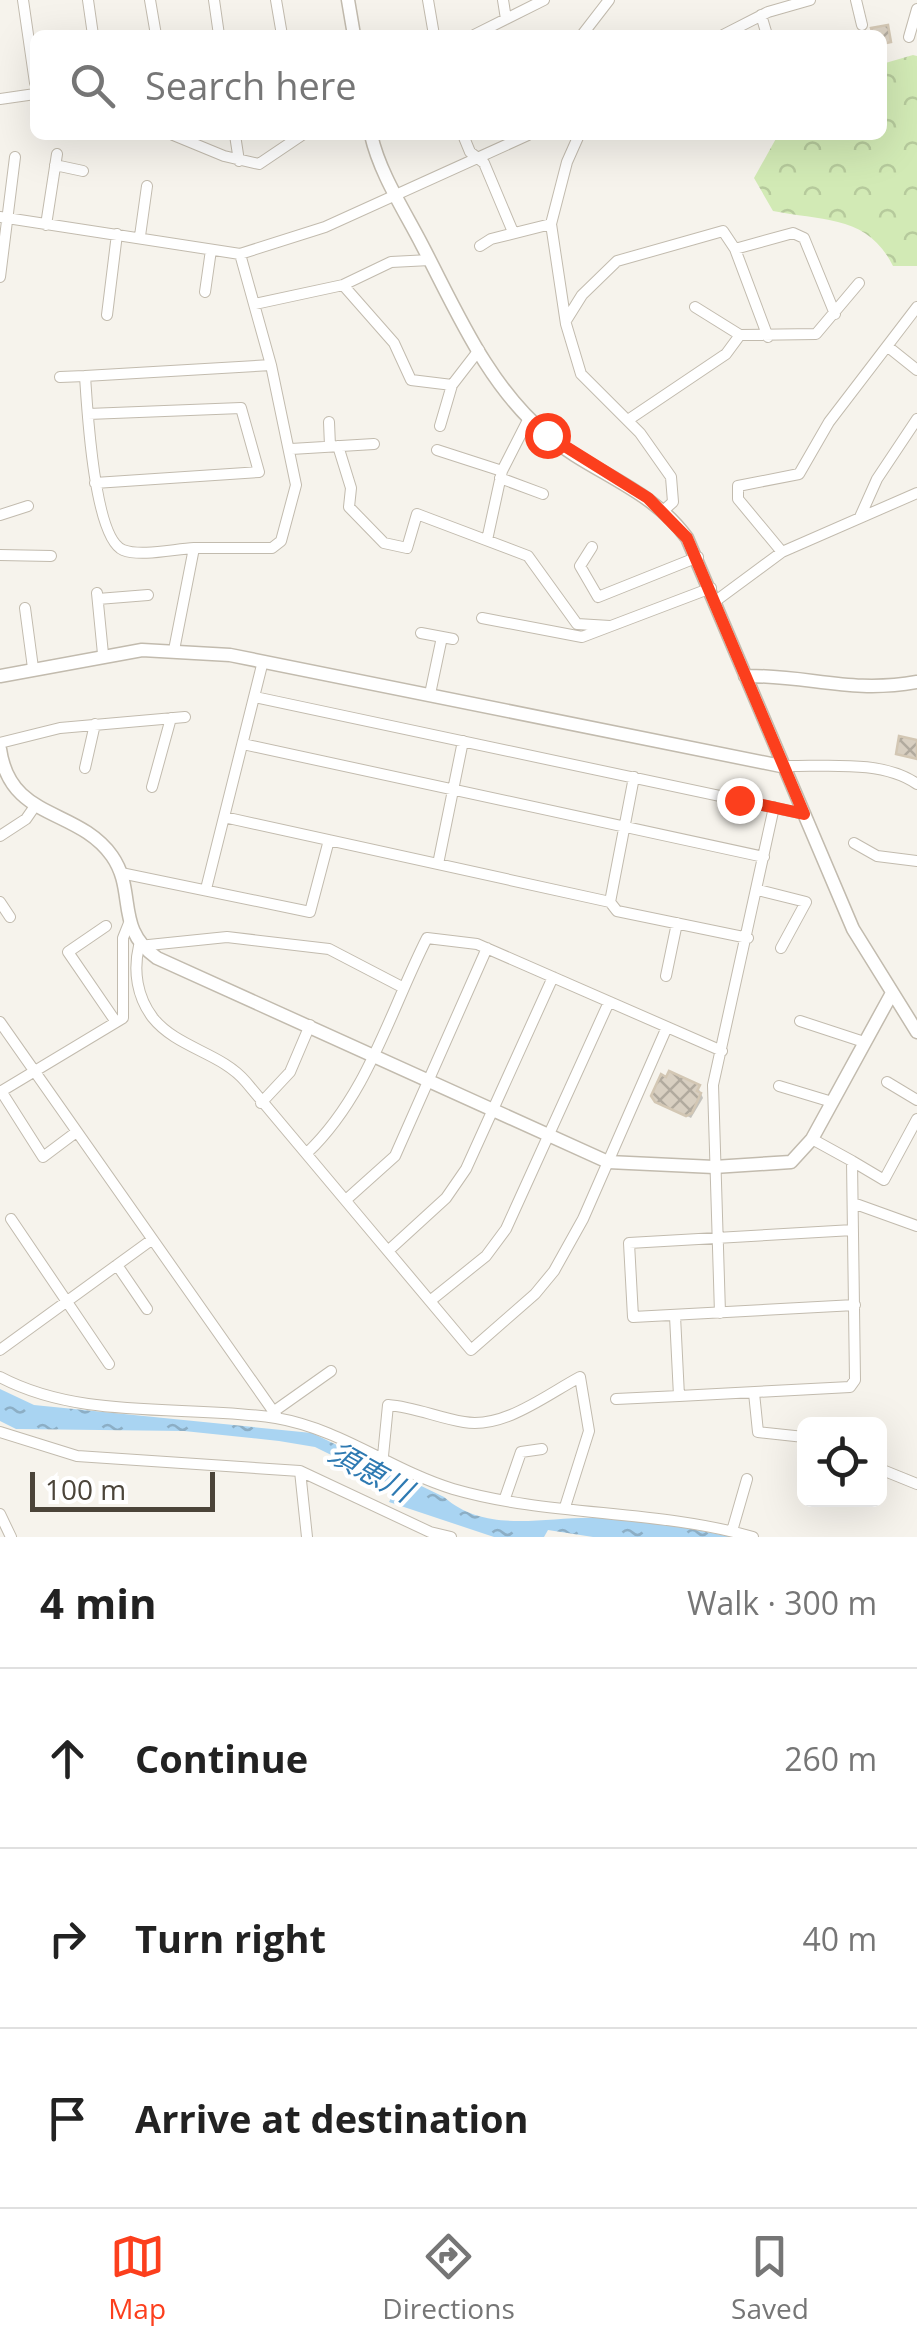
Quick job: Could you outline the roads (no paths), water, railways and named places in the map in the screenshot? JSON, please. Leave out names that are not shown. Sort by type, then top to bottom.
[{"type":"street","points":[[22,0],[30,52]]},
{"type":"street","points":[[88,0],[92,30]]},
{"type":"street","points":[[150,0],[155,30]]},
{"type":"street","points":[[214,0],[219,30]]},
{"type":"street","points":[[276,0],[281,30]]},
{"type":"street","points":[[348,0],[353,30]]},
{"type":"street","points":[[428,0],[433,30]]},
{"type":"street","points":[[503,0],[506,18]]},
{"type":"street","points":[[483,30],[544,0]]},
{"type":"street","points":[[586,30],[610,0]]},
{"type":"street","points":[[731,30],[765,9],[810,0]]},
{"type":"street","points":[[856,0],[862,25]]},
{"type":"street","points":[[909,37],[917,10]]},
{"type":"street","points":[[0,98],[30,95]]},
{"type":"street","points":[[187,140],[240,161],[259,164],[294,140]]},
{"type":"street","points":[[236,140],[240,161]]},
{"type":"street","points":[[373,140],[395,194],[499,384],[563,448],[664,510],[698,557],[853,929],[917,1032]]},
{"type":"street","points":[[465,140],[484,163],[513,232]]},
{"type":"street","points":[[4,218],[240,254],[325,228],[516,140]]},
{"type":"street","points":[[577,140],[566,162],[551,224],[566,324],[581,374],[628,420],[670,477],[673,502],[664,510]]},
{"type":"street","points":[[0,277],[4,218],[15,157]]},
{"type":"street","points":[[46,225],[56,160],[83,170]]},
{"type":"street","points":[[140,236],[147,186]]},
{"type":"street","points":[[480,246],[513,232],[551,224]]},
{"type":"street","points":[[566,324],[582,295],[626,256],[723,231],[736,249],[768,337]]},
{"type":"street","points":[[736,249],[793,233],[804,238],[835,314]]},
{"type":"street","points":[[107,315],[116,234]]},
{"type":"street","points":[[205,292],[211,250]]},
{"type":"street","points":[[84,376],[95,483],[116,545],[126,552],[272,548],[281,540],[296,486],[271,365],[240,254]]},
{"type":"street","points":[[254,304],[343,286],[391,262],[430,260]]},
{"type":"street","points":[[695,307],[740,336],[816,334],[859,283]]},
{"type":"street","points":[[343,286],[394,342],[411,380],[452,385]]},
{"type":"street","points":[[782,552],[738,499],[738,486],[798,474],[829,422],[917,307]]},
{"type":"street","points":[[628,420],[726,354],[740,336]]},
{"type":"street","points":[[888,346],[917,370]]},
{"type":"street","points":[[440,426],[452,385],[478,350]]},
{"type":"street","points":[[60,377],[271,365]]},
{"type":"street","points":[[88,414],[241,408],[259,472],[95,483]]},
{"type":"street","points":[[486,540],[501,474],[529,418]]},
{"type":"street","points":[[860,518],[877,479],[917,419]]},
{"type":"street","points":[[329,422],[334,446],[352,488],[349,507],[384,543],[407,548],[417,514],[528,556],[577,624],[610,626]]},
{"type":"street","points":[[291,449],[374,444]]},
{"type":"street","points":[[437,450],[542,494]]},
{"type":"street","points":[[482,618],[582,636],[714,594],[782,552],[917,493]]},
{"type":"street","points":[[0,514],[28,506]]},
{"type":"street","points":[[592,547],[580,566],[598,597],[698,557]]},
{"type":"street","points":[[174,650],[194,548]]},
{"type":"street","points":[[0,555],[51,556]]},
{"type":"street","points":[[103,654],[98,596],[148,595]]},
{"type":"street","points":[[25,608],[33,668]]},
{"type":"street","points":[[421,633],[448,638],[430,694]]},
{"type":"street","points":[[0,676],[103,654],[174,650],[264,661],[782,766],[870,769],[907,777],[917,784]]},
{"type":"street","points":[[206,889],[264,661]]},
{"type":"street","points":[[745,676],[773,676],[845,688],[917,682]]},
{"type":"street","points":[[254,697],[804,814]]},
{"type":"street","points":[[185,717],[95,724],[0,746],[12,788],[35,806],[91,834],[121,874],[128,924],[139,946],[138,984],[151,1015],[167,1033],[235,1072],[472,1350],[535,1294],[554,1271],[608,1162],[667,1027]]},
{"type":"street","points":[[152,787],[171,718]]},
{"type":"street","points":[[84,768],[95,724]]},
{"type":"street","points":[[438,864],[463,741]]},
{"type":"street","points":[[243,744],[764,858]]},
{"type":"street","points":[[610,902],[634,778]]},
{"type":"street","points":[[0,836],[26,819],[35,806]]},
{"type":"street","points":[[720,1313],[713,1085],[774,807]]},
{"type":"street","points":[[224,818],[610,902],[617,910],[748,938]]},
{"type":"street","points":[[121,874],[310,912],[329,840]]},
{"type":"street","points":[[854,843],[878,856],[917,862]]},
{"type":"street","points":[[758,890],[806,902],[781,948]]},
{"type":"street","points":[[0,902],[10,917]]},
{"type":"street","points":[[666,976],[677,923]]},
{"type":"street","points":[[75,1133],[43,1157],[1,1092],[122,1018],[122,938],[128,924]]},
{"type":"street","points":[[106,926],[68,952],[116,1022]]},
{"type":"street","points":[[139,946],[227,936],[328,949],[402,987]]},
{"type":"street","points":[[307,1153],[329,1132],[375,1055],[402,987],[428,938],[487,948],[722,1051]]},
{"type":"street","points":[[139,946],[608,1162],[714,1166],[791,1162],[812,1138],[892,993]]},
{"type":"street","points":[[346,1200],[396,1156],[487,948]]},
{"type":"street","points":[[388,1251],[446,1198],[466,1169],[553,978]]},
{"type":"street","points":[[430,1301],[486,1256],[506,1229],[610,1002]]},
{"type":"street","points":[[800,1021],[864,1042]]},
{"type":"street","points":[[0,1022],[275,1415]]},
{"type":"street","points":[[261,1103],[290,1072],[310,1026]]},
{"type":"street","points":[[888,1082],[917,1100]]},
{"type":"street","points":[[779,1086],[832,1102]]},
{"type":"street","points":[[812,1138],[884,1180],[917,1119]]},
{"type":"street","points":[[616,1400],[850,1387],[855,1380],[852,1161]]},
{"type":"street","points":[[852,1203],[917,1226]]},
{"type":"street","points":[[11,1219],[109,1364]]},
{"type":"street","points":[[853,1230],[629,1243],[634,1317],[855,1305]]},
{"type":"street","points":[[0,1350],[150,1241]]},
{"type":"street","points":[[118,1265],[147,1308]]},
{"type":"street","points":[[675,1316],[678,1396]]},
{"type":"street","points":[[275,1415],[331,1371]]},
{"type":"street","points":[[0,1377],[31,1394],[100,1404],[275,1415],[320,1427],[450,1488],[565,1507],[670,1518],[754,1537]]},
{"type":"street","points":[[382,1456],[388,1405],[411,1407],[468,1423],[500,1420],[580,1377],[589,1431],[565,1507]]},
{"type":"street","points":[[754,1393],[758,1432],[797,1436]]},
{"type":"street","points":[[0,1432],[77,1456],[300,1471],[430,1532],[451,1537]]},
{"type":"street","points":[[505,1498],[521,1452],[542,1448]]},
{"type":"street","points":[[300,1471],[307,1537]]},
{"type":"street","points":[[887,1472],[917,1484]]},
{"type":"street","points":[[732,1531],[747,1479]]},
{"type":"street","points":[[0,1514],[11,1537]]},
{"type":"water","name":"須恵川","points":[[0,1389],[34,1405],[312,1433],[461,1509],[499,1520],[617,1519],[732,1537],[593,1537],[548,1530],[544,1537],[494,1537],[389,1502],[395,1490],[390,1484],[315,1447],[184,1431],[16,1429],[0,1421]]}]
